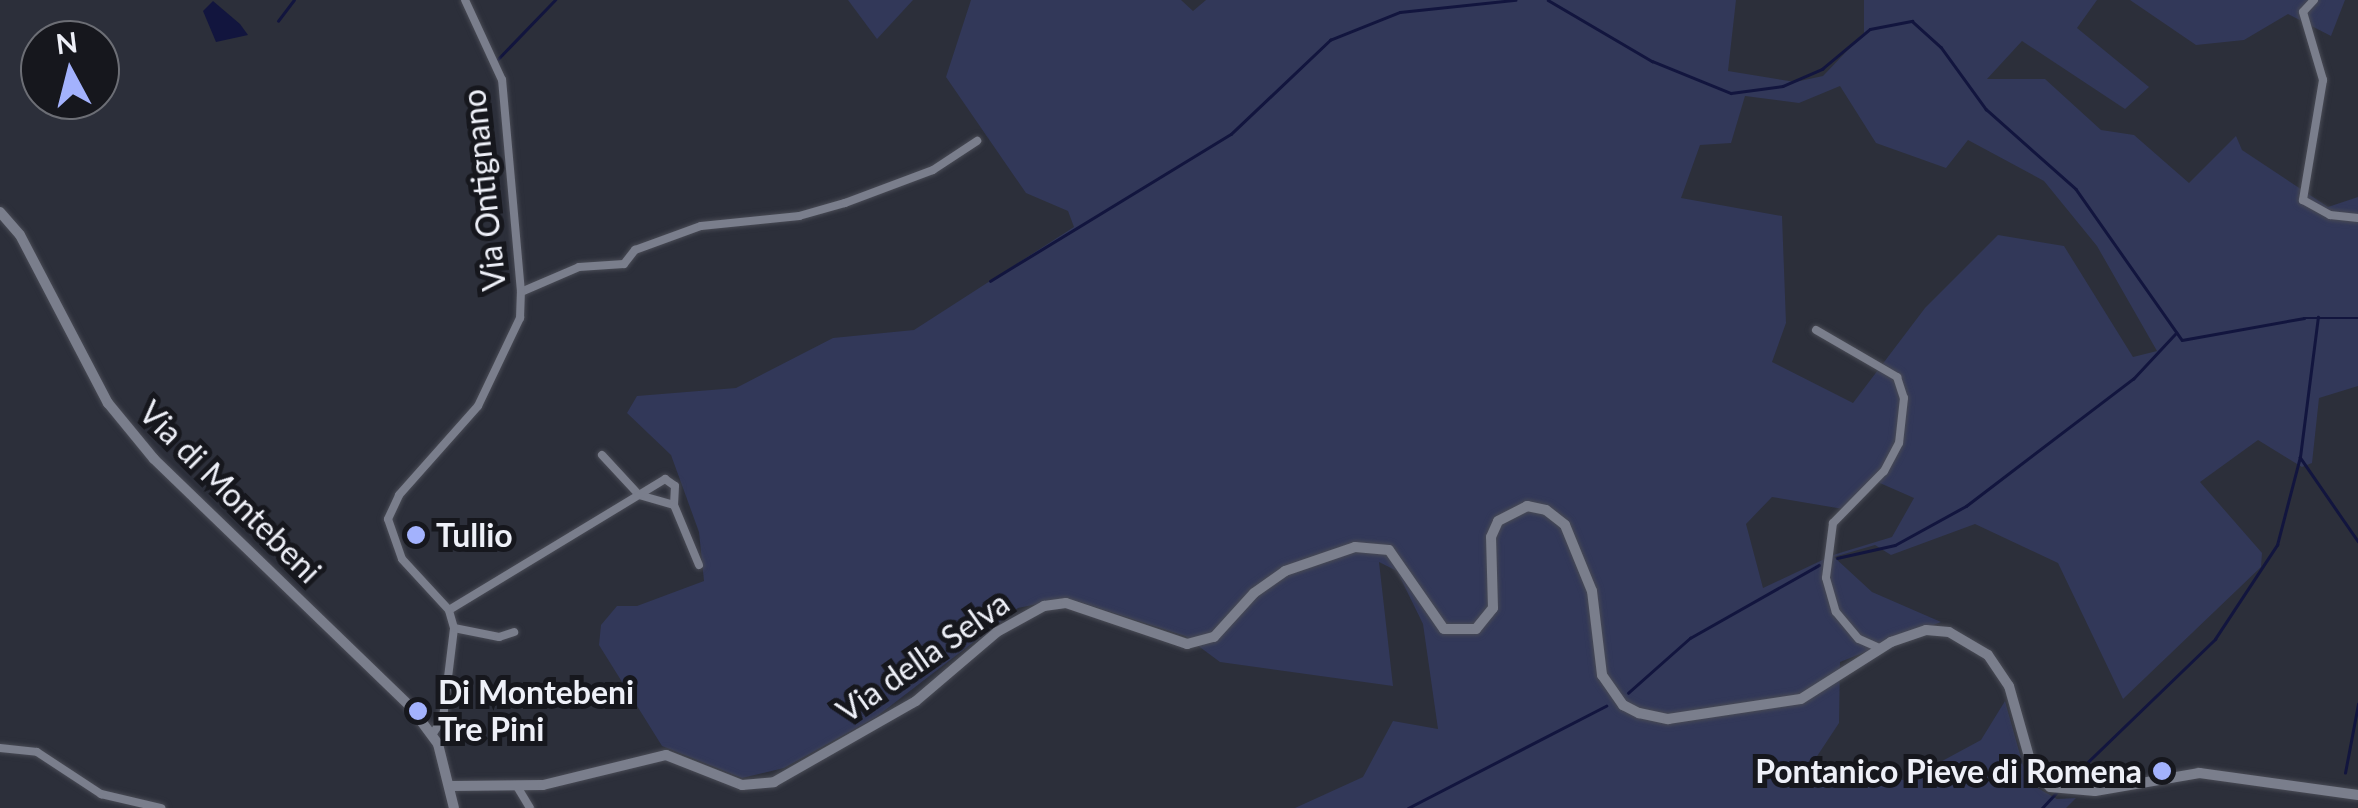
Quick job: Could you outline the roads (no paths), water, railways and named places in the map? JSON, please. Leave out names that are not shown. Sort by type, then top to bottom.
[{"type":"street","name":"Via Ontignano","points":[[432,735],[443,718],[454,628],[449,610],[402,559],[388,520],[399,495],[478,406],[520,318],[502,80],[465,0]]},
{"type":"street","points":[[2314,0],[2303,12],[2324,68],[2303,200],[2330,215],[2358,218]]},
{"type":"street","points":[[521,292],[580,268],[624,264],[635,250],[702,226],[782,219],[845,203],[933,170],[977,141]]},
{"type":"street","name":"Via di Montebeni","points":[[0,212],[20,235],[93,380],[138,442],[368,663],[432,735],[452,786],[454,808]]},
{"type":"street","points":[[1816,330],[1898,378],[1904,398],[1899,443],[1884,471],[1834,523],[1826,578],[1836,612],[1859,638],[1880,648]]},
{"type":"street","points":[[602,455],[640,494],[674,504]]},
{"type":"street","points":[[449,610],[666,479],[675,486],[674,504],[699,565]]},
{"type":"street","name":"Via della Selva","points":[[452,786],[518,788],[666,755],[742,784],[774,782],[916,701],[998,632],[1044,606],[1085,608],[1187,644],[1214,636],[1264,584],[1286,571],[1355,547],[1388,550],[1444,629],[1476,628],[1494,608],[1491,538],[1498,521],[1527,506],[1546,510],[1566,524],[1595,603],[1602,675],[1624,705],[1639,713],[1668,718],[1801,699],[1880,648],[1926,630],[1969,639],[2009,686],[2033,771],[2050,787],[2069,793],[2166,777],[2230,775],[2358,795]]},
{"type":"street","points":[[454,628],[499,637],[514,632]]},
{"type":"street","points":[[0,748],[37,752],[101,794],[160,808]]},
{"type":"street","points":[[518,788],[530,808]]},
{"type":"waterway","points":[[278,21],[294,0]]},
{"type":"waterway","points":[[498,59],[555,0]]},
{"type":"waterway","points":[[990,281],[1231,134],[1330,40],[1400,12],[1515,0]]},
{"type":"waterway","points":[[1548,0],[1652,61],[1731,93],[1783,86],[1822,69],[1870,29],[1912,21],[1941,47],[1986,109],[2076,189],[2182,340],[2304,318],[2358,318]]},
{"type":"waterway","points":[[2064,785],[2215,639],[2277,545],[2300,457],[2318,317]]},
{"type":"waterway","points":[[1837,558],[1895,545],[1966,506],[2133,379],[2176,333]]},
{"type":"waterway","points":[[2300,457],[2358,541]]},
{"type":"waterway","points":[[1628,693],[1690,638],[1819,565]]},
{"type":"waterway","points":[[2345,773],[2358,704]]},
{"type":"waterway","points":[[1408,808],[1606,706]]},
{"type":"waterway","points":[[2042,808],[2058,791]]},
{"type":"place","name":"Tullio","points":[[416,535]]},
{"type":"place","name":"Di Montebeni Tre Pini","points":[[418,711]]},
{"type":"place","name":"Pontanico Pieve di Romena","points":[[2162,771]]}]
